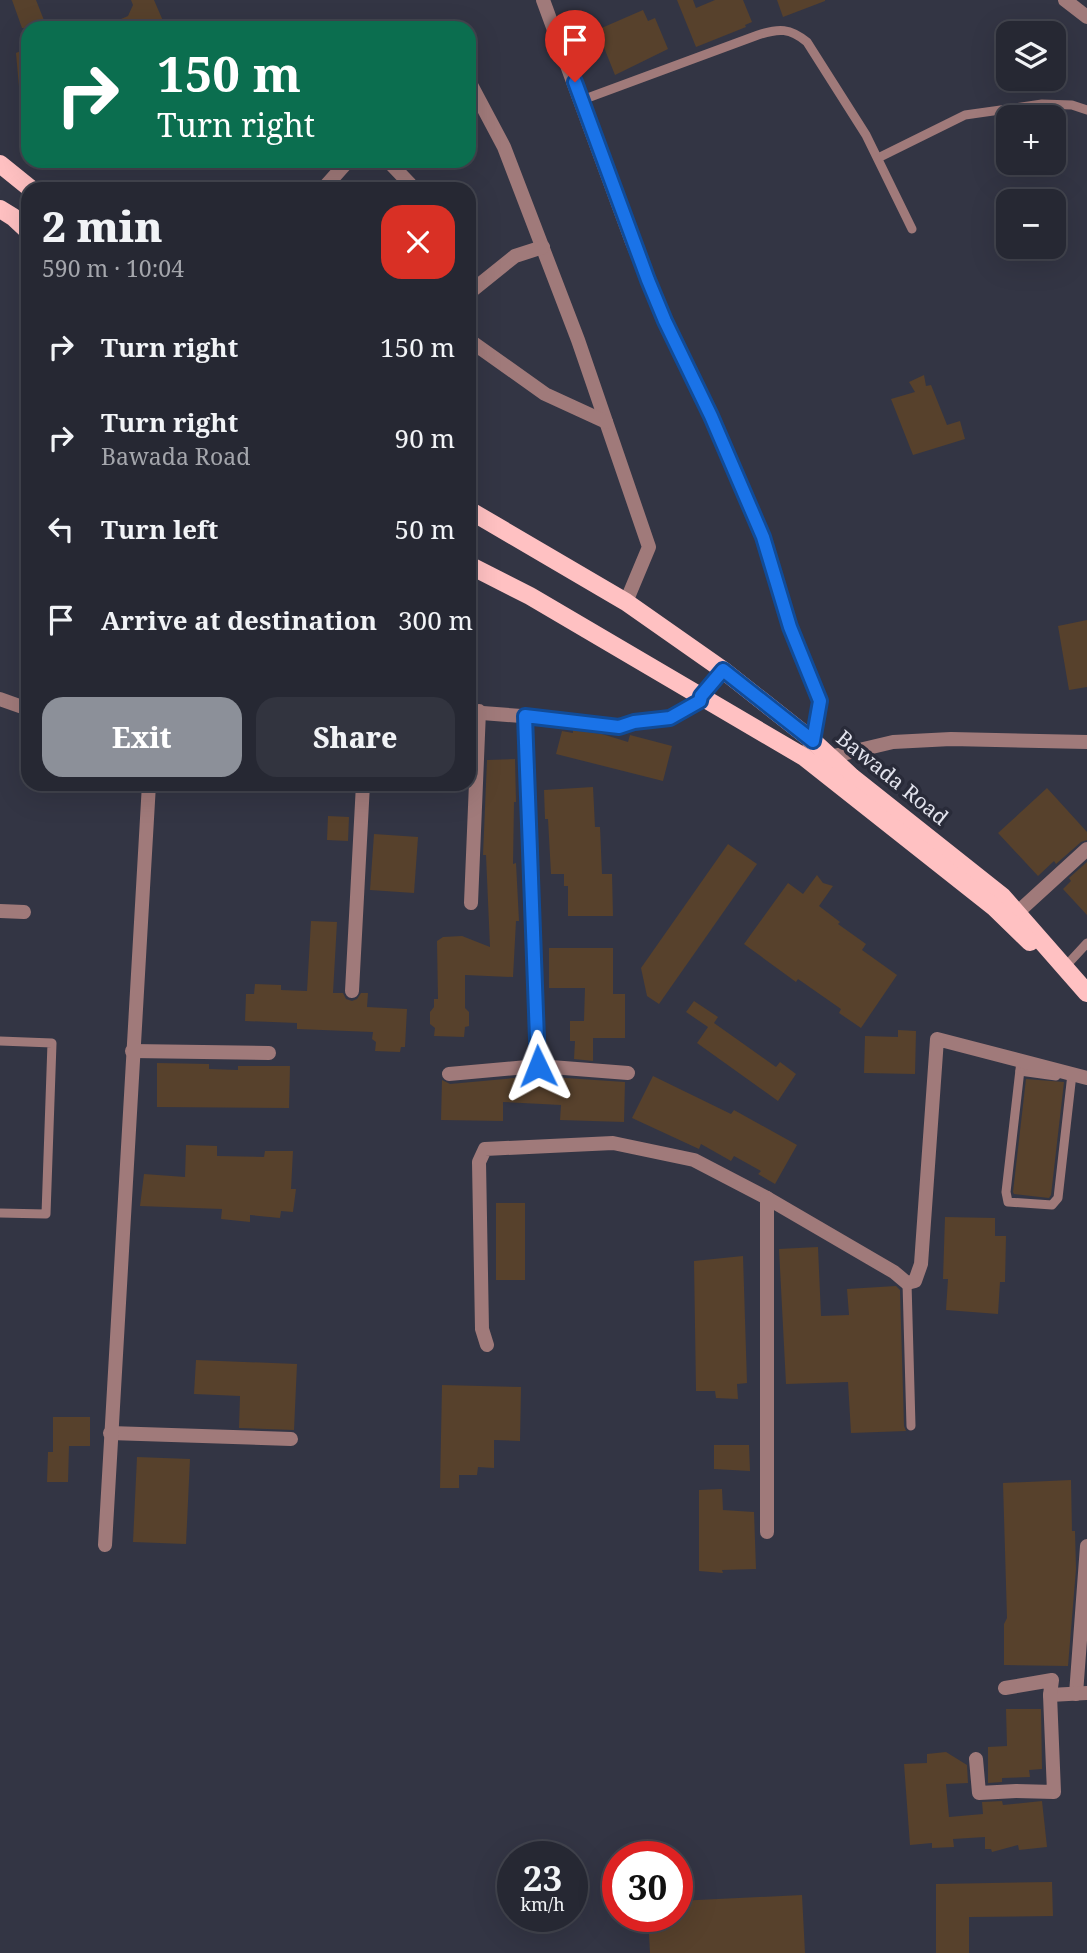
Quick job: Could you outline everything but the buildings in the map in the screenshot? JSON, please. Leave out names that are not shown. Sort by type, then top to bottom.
[{"type":"main road","points":[[0,164],[22,182]]},
{"type":"main road","points":[[0,209],[21,224]]},
{"type":"main road","name":"Bawada Road","points":[[476,514],[626,602],[723,670],[810,754],[831,757],[852,777],[963,863],[1018,912],[1087,993]]},
{"type":"main road","points":[[476,569],[530,596],[701,696],[810,754],[995,908],[1041,952],[1087,1004]]},
{"type":"street","points":[[543,0],[632,242],[763,537],[790,627],[820,701],[810,754]]},
{"type":"street","points":[[1065,0],[1087,17]]},
{"type":"street","points":[[476,94],[504,147],[578,340],[649,547],[626,602]]},
{"type":"street","points":[[329,182],[342,168]]},
{"type":"street","points":[[395,168],[409,182]]},
{"type":"street","points":[[476,287],[515,256],[542,247]]},
{"type":"street","points":[[476,345],[545,394],[606,422]]},
{"type":"street","points":[[476,712],[619,727],[634,722],[670,718],[700,701],[701,696],[723,670]]},
{"type":"street","points":[[0,699],[21,706]]},
{"type":"street","points":[[525,716],[538,1066]]},
{"type":"street","points":[[831,757],[893,742],[951,739],[1087,742]]},
{"type":"street","points":[[105,1545],[149,791]]},
{"type":"street","points":[[352,991],[363,791]]},
{"type":"street","points":[[471,903],[473,791]]},
{"type":"street","points":[[1018,912],[1087,849]]},
{"type":"street","points":[[0,911],[24,912]]},
{"type":"street","points":[[487,1345],[482,1329],[479,1162],[485,1149],[613,1143],[694,1160],[767,1198],[894,1272],[907,1283],[915,1281],[921,1264],[937,1039],[1021,1066],[1087,1078]]},
{"type":"street","points":[[132,1051],[269,1054]]},
{"type":"street","points":[[449,1074],[538,1066],[628,1073]]},
{"type":"street","points":[[766,1532],[767,1198]]},
{"type":"street","points":[[110,1433],[291,1439]]},
{"type":"street","points":[[1051,1695],[1082,1693],[1087,1546]]},
{"type":"street","points":[[976,1759],[979,1793],[1054,1792],[1052,1680],[1005,1688]]},
{"type":"lane","points":[[582,100],[775,29],[787,29],[807,43],[866,135],[912,229]]},
{"type":"lane","points":[[878,158],[965,115],[1042,104],[1072,105],[1087,110]]},
{"type":"lane","points":[[1064,968],[1087,943]]},
{"type":"lane","points":[[0,1041],[52,1043],[46,1214],[0,1213]]},
{"type":"lane","points":[[1021,1066],[1006,1192],[1008,1202],[1052,1205],[1058,1198],[1072,1076]]},
{"type":"lane","points":[[907,1283],[911,1426]]},
{"type":"route","points":[[538,1066],[525,716],[619,727],[634,722],[670,718],[700,701],[701,696],[723,670],[813,741],[820,701],[790,627],[763,537],[632,242],[575,82]]}]
